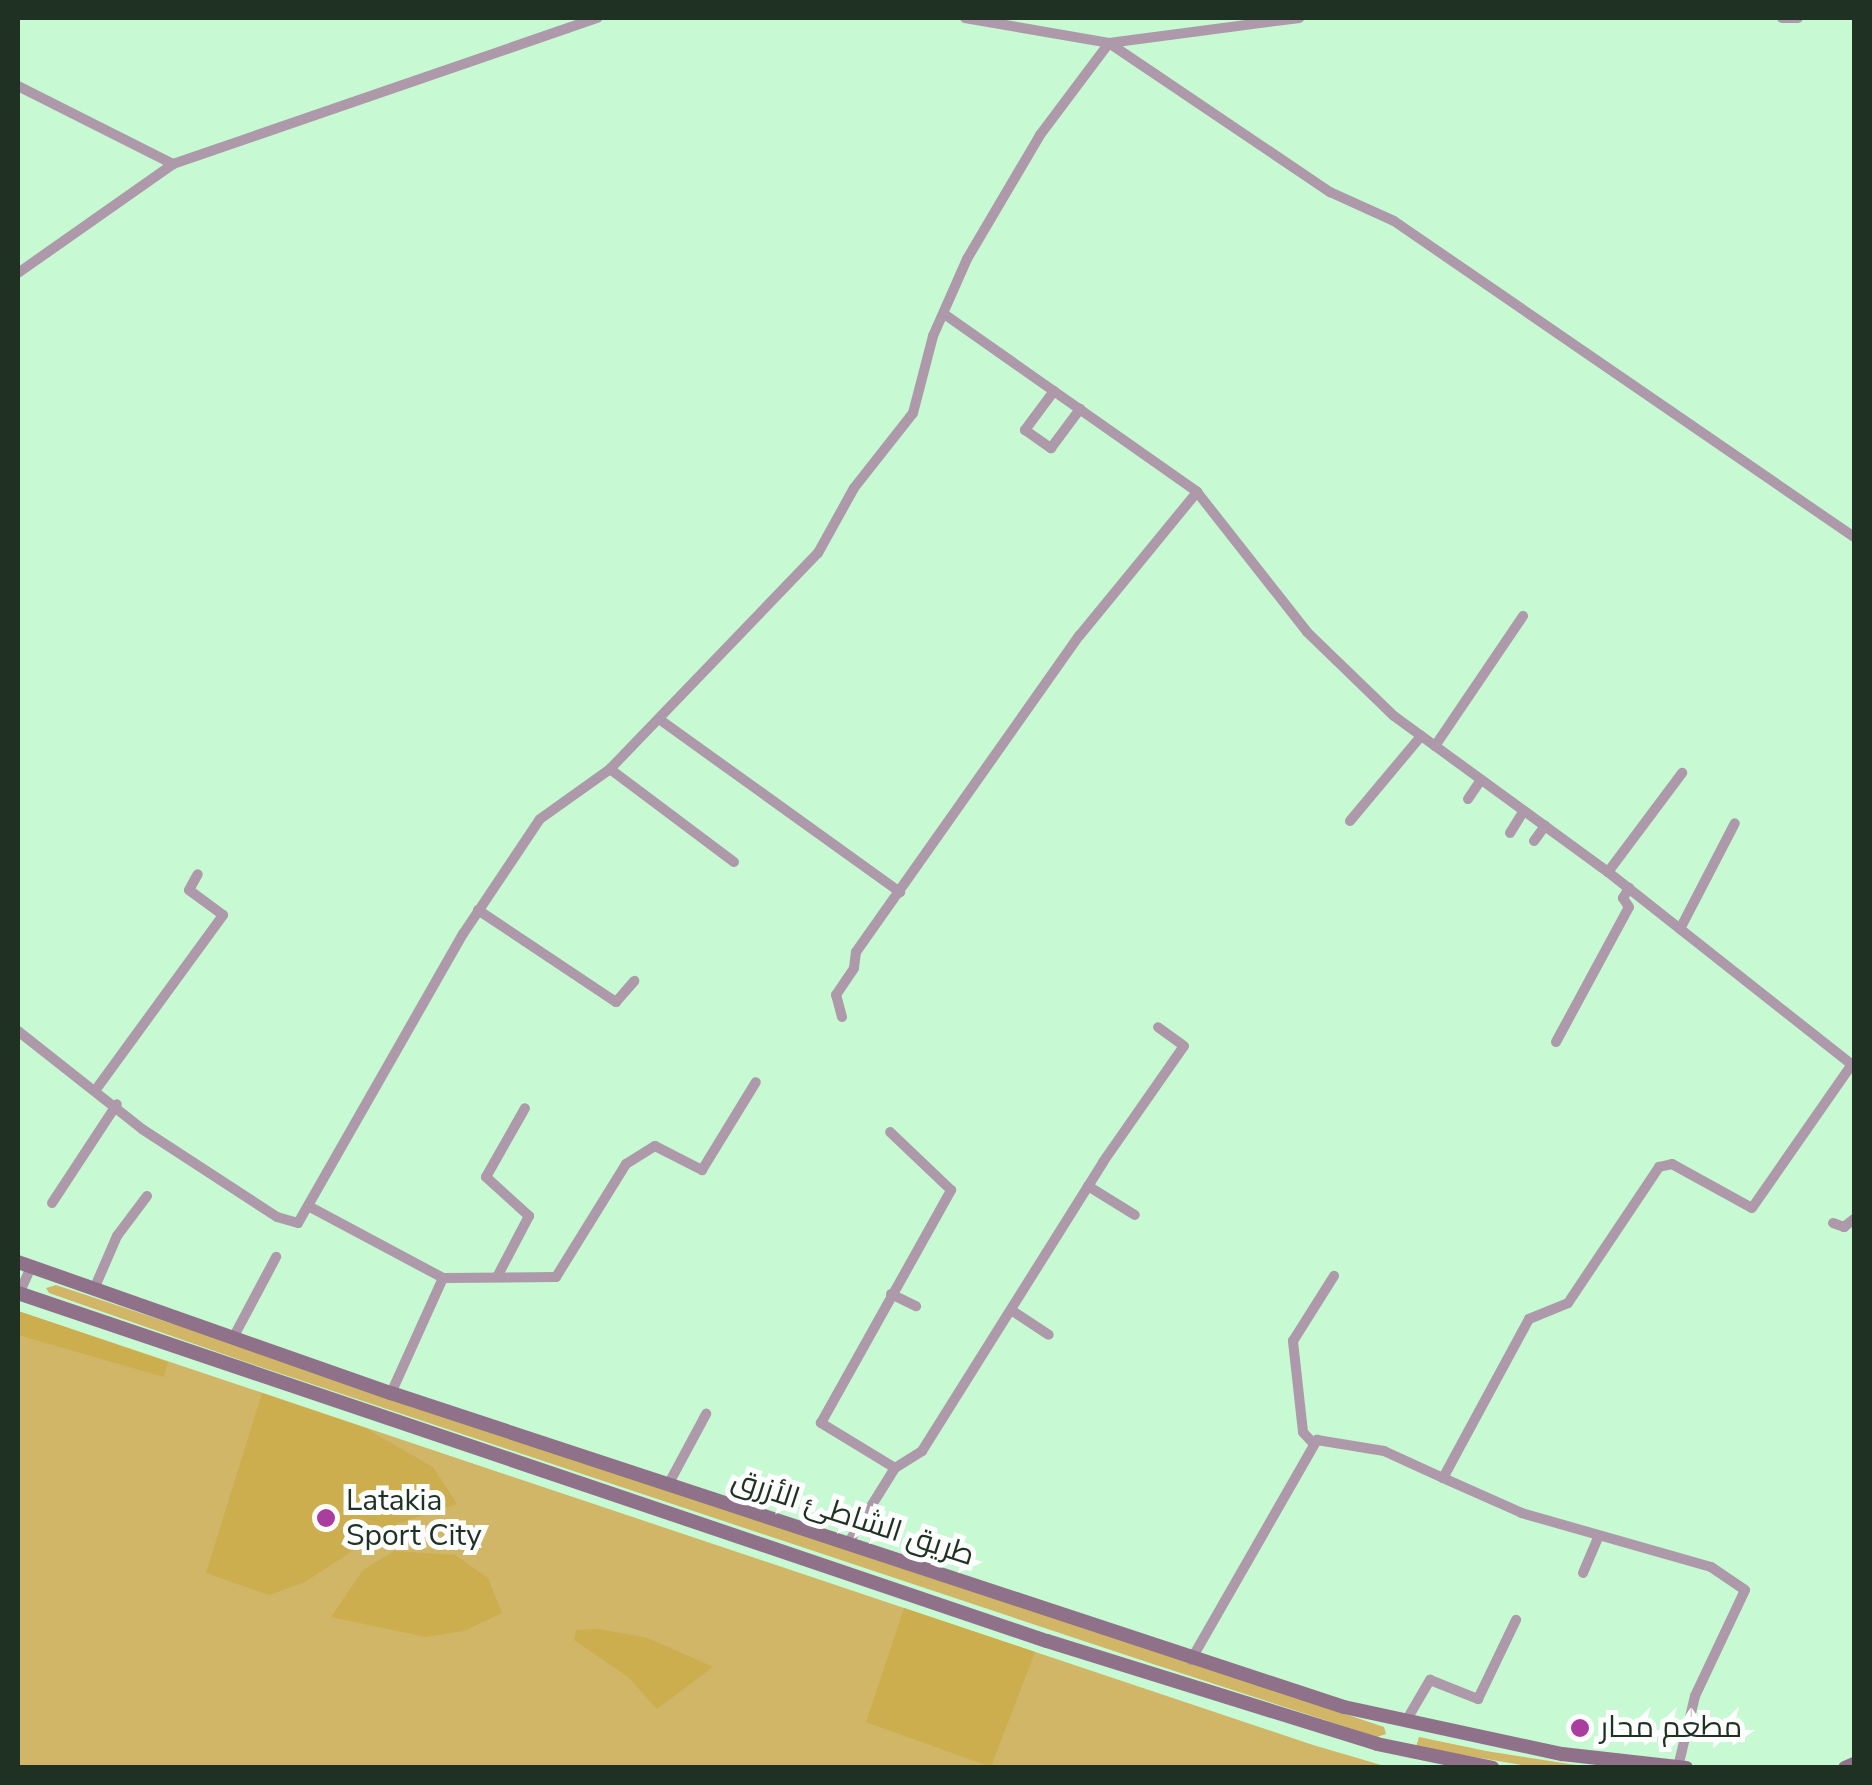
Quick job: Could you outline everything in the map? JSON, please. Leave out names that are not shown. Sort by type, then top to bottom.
[{"type":"main road","name":"طريق الشاطئ الأزرق","points":[[24,1264],[391,1392],[1190,1660],[1406,1721],[1562,1754],[1686,1768]]},
{"type":"main road","name":"طريق الشاطئ الأزرق","points":[[18,1294],[1046,1641],[1377,1744],[1494,1768]]},
{"type":"main road","points":[[1845,1768],[1854,1764]]},
{"type":"street","points":[[18,273],[172,164],[598,18]]},
{"type":"street","points":[[966,18],[1109,44],[1298,18]]},
{"type":"street","points":[[1782,18],[1798,18]]},
{"type":"street","points":[[18,1031],[97,1088],[142,1129],[277,1216],[298,1223],[312,1208],[478,910],[540,819],[610,769],[818,553],[854,488],[913,412],[933,336],[947,316],[967,259],[1031,151],[1109,44]]},
{"type":"street","points":[[1109,44],[1330,192],[1394,220],[1854,537]]},
{"type":"street","points":[[18,86],[172,164]]},
{"type":"street","points":[[947,316],[1198,492],[1307,632],[1421,736],[1608,872],[1853,1065],[1752,1208],[1672,1164],[1659,1167],[1568,1303],[1529,1319],[1442,1478]]},
{"type":"street","points":[[1054,391],[1026,430],[1051,448],[1080,409]]},
{"type":"street","points":[[842,1016],[836,995],[856,952],[1080,634],[1198,492]]},
{"type":"street","points":[[1435,746],[1523,616]]},
{"type":"street","points":[[660,719],[900,892]]},
{"type":"street","points":[[1350,821],[1421,736]]},
{"type":"street","points":[[610,769],[734,862]]},
{"type":"street","points":[[1608,872],[1682,772]]},
{"type":"street","points":[[1468,800],[1481,780]]},
{"type":"street","points":[[1510,833],[1524,811]]},
{"type":"street","points":[[1680,929],[1735,823]]},
{"type":"street","points":[[1534,841],[1545,826]]},
{"type":"street","points":[[97,1088],[222,915],[188,890],[198,874]]},
{"type":"street","points":[[1556,1042],[1629,906],[1622,898],[1628,888]]},
{"type":"street","points":[[478,910],[616,1002],[634,981]]},
{"type":"street","points":[[846,1545],[895,1468],[922,1451],[1088,1186],[1184,1046],[1158,1027]]},
{"type":"street","points":[[312,1208],[443,1278],[556,1278],[642,1149],[670,1150],[702,1170],[756,1082]]},
{"type":"street","points":[[52,1203],[117,1104]]},
{"type":"street","points":[[496,1277],[529,1216],[486,1176],[526,1108]]},
{"type":"street","points":[[890,1132],[951,1190],[820,1422],[895,1468]]},
{"type":"street","points":[[1088,1186],[1134,1216]]},
{"type":"street","points":[[94,1289],[118,1236],[147,1196]]},
{"type":"street","points":[[1834,1223],[1844,1227],[1854,1219]]},
{"type":"street","points":[[233,1338],[276,1258]]},
{"type":"street","points":[[18,1294],[24,1264]]},
{"type":"street","points":[[1314,1444],[1304,1432],[1293,1341],[1334,1276]]},
{"type":"street","points":[[391,1392],[443,1278]]},
{"type":"street","points":[[891,1294],[916,1306]]},
{"type":"street","points":[[1011,1310],[1049,1335]]},
{"type":"street","points":[[668,1485],[706,1414]]},
{"type":"street","points":[[1190,1660],[1314,1444],[1326,1440],[1384,1451],[1472,1496],[1711,1568],[1745,1590],[1695,1696],[1678,1766]]},
{"type":"street","points":[[1583,1573],[1598,1537]]},
{"type":"street","points":[[1406,1721],[1430,1680],[1478,1699],[1516,1620]]},
{"type":"shaded area","points":[[56,1285],[1384,1727],[1386,1734],[1377,1737],[1153,1664],[243,1361],[49,1293],[46,1288]]},
{"type":"shaded area","name":"Latakia Sport City","points":[[18,1311],[1313,1745],[1388,1767],[18,1768]]},
{"type":"shaded area","points":[[18,1311],[168,1362],[164,1377],[18,1335]]},
{"type":"shaded area","points":[[262,1393],[365,1428],[433,1467],[457,1504],[391,1526],[305,1582],[269,1595],[206,1573]]},
{"type":"shaded area","points":[[394,1551],[455,1555],[488,1578],[502,1613],[464,1631],[426,1637],[331,1617],[363,1570]]},
{"type":"shaded area","points":[[904,1608],[1035,1652],[991,1767],[866,1722]]},
{"type":"shaded area","points":[[599,1629],[648,1638],[713,1667],[657,1709],[628,1677],[574,1640],[576,1630]]},
{"type":"shaded area","points":[[1419,1737],[1589,1767],[1533,1767],[1416,1747]]},
{"type":"place","name":"Latakia Sport City","points":[[326,1518]]},
{"type":"place","name":"مطعم محار","points":[[1580,1728]]}]
